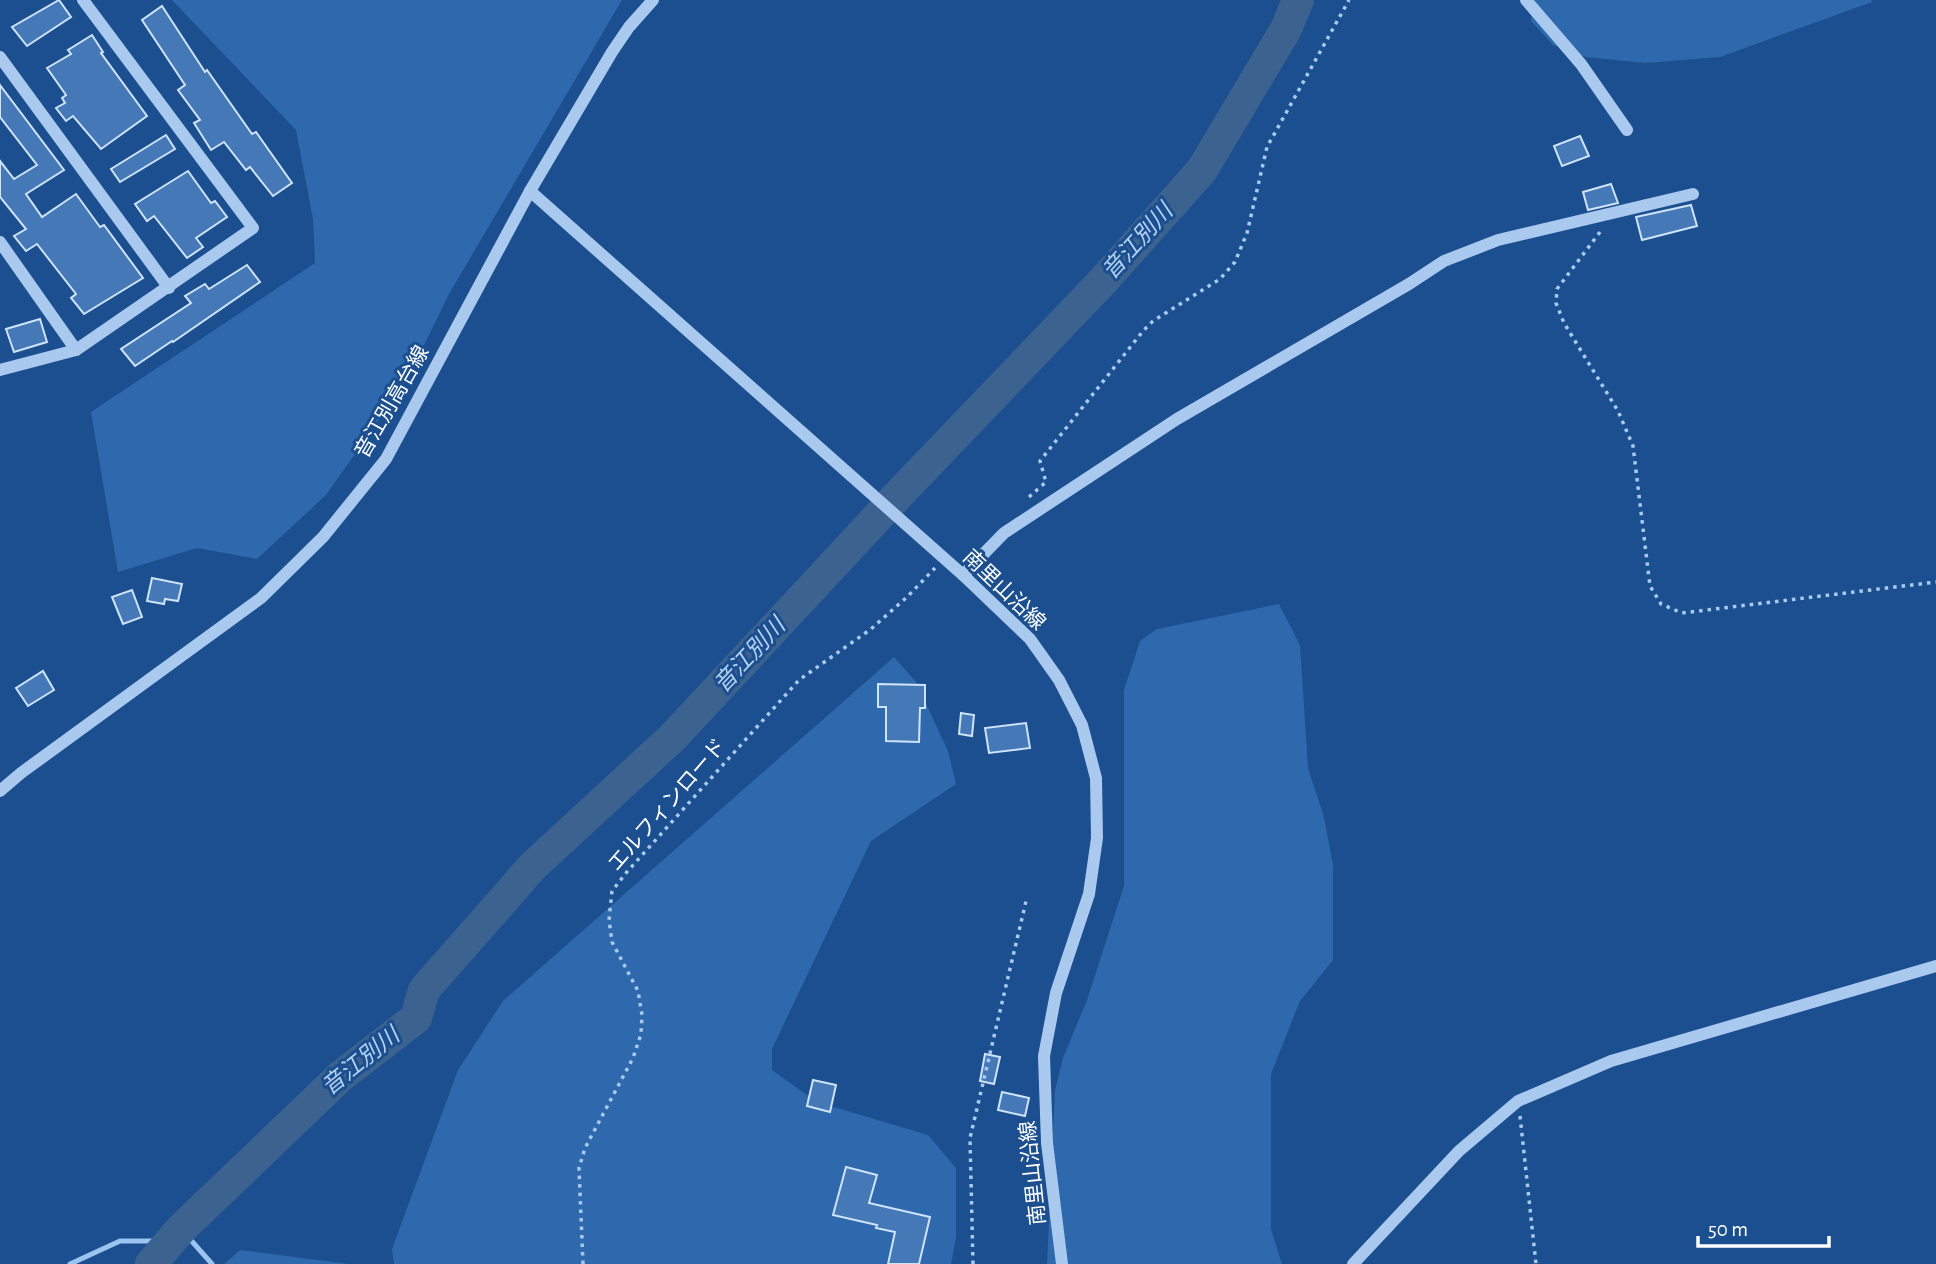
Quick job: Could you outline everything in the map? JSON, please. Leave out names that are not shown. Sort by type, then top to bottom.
[{"type":"street","points":[[0,370],[76,350],[253,228],[83,0]]},
{"type":"street","name":"音江別高台線","points":[[0,791],[261,598],[323,537],[386,459],[530,191],[612,52],[629,27],[653,0]]},
{"type":"street","points":[[1527,0],[1581,64],[1627,130]]},
{"type":"street","points":[[0,57],[169,288]]},
{"type":"street","name":"南里山沿線","points":[[530,191],[963,575],[1030,639],[1059,680],[1082,725],[1096,778],[1097,838],[1089,894],[1056,993],[1044,1056],[1046,1143],[1062,1264]]},
{"type":"street","points":[[963,575],[1004,533],[1177,419],[1444,261],[1498,240],[1693,194]]},
{"type":"street","points":[[0,242],[76,350]]},
{"type":"street","points":[[1353,1264],[1459,1151],[1518,1101],[1611,1061],[1936,966]]},
{"type":"path","points":[[1027,499],[1046,482],[1040,461],[1143,331],[1153,321],[1220,279],[1236,262],[1247,233],[1267,147],[1349,0]]},
{"type":"path","points":[[1596,217],[1604,226],[1557,289],[1556,303],[1564,323],[1618,411],[1633,446],[1650,586],[1661,604],[1682,613],[1936,582]]},
{"type":"path","name":"エルフィンロード","points":[[583,1264],[579,1168],[585,1148],[633,1058],[641,1034],[642,1015],[638,991],[612,942],[609,920],[612,891],[799,680],[871,629],[908,597],[943,559]]},
{"type":"path","points":[[972,1264],[970,1138],[1027,897]]},
{"type":"path","points":[[1518,1101],[1536,1264]]},
{"type":"shaded area","points":[[172,0],[622,0],[449,294],[406,382],[326,495],[257,559],[197,548],[118,572],[91,412],[315,263],[313,219],[296,130]]},
{"type":"shaded area","points":[[1534,0],[1872,2],[1720,57],[1645,63],[1586,57],[1553,45],[1531,21]]},
{"type":"shaded area","points":[[1279,604],[1300,645],[1308,768],[1324,817],[1333,866],[1333,960],[1300,1001],[1271,1074],[1271,1229],[1282,1264],[1047,1264],[1055,1090],[1063,1058],[1087,1000],[1124,886],[1124,690],[1140,641],[1157,629]]},
{"type":"shaded area","points":[[894,657],[916,682],[948,751],[956,784],[871,841],[772,1049],[772,1070],[817,1102],[928,1135],[956,1168],[956,1237],[951,1264],[394,1264],[392,1249],[458,1070],[503,1001]]},
{"type":"shaded area","points":[[240,1250],[349,1264],[224,1264]]},
{"type":"building","points":[[59,0],[71,17],[27,46],[12,27]]},
{"type":"building","points":[[162,6],[205,72],[207,70],[252,134],[256,132],[292,183],[273,196],[250,167],[246,170],[224,142],[211,150],[194,123],[200,120],[178,90],[185,85],[142,20]]},
{"type":"building","points":[[92,35],[103,52],[101,53],[147,116],[101,149],[73,116],[66,121],[56,108],[65,103],[62,98],[66,95],[47,68],[71,54],[68,50]]},
{"type":"building","points":[[0,85],[64,170],[26,194],[42,217],[76,194],[100,227],[104,225],[143,278],[84,314],[71,298],[76,294],[37,244],[26,251],[14,236],[26,229],[0,197],[0,161],[14,179],[37,165],[0,117]]},
{"type":"building","points":[[166,135],[175,149],[120,182],[111,169]]},
{"type":"building","points":[[1580,136],[1589,156],[1562,166],[1554,146]]},
{"type":"building","points":[[188,171],[211,203],[215,201],[227,217],[196,238],[203,247],[187,258],[154,216],[147,221],[135,204]]},
{"type":"building","points":[[1611,184],[1618,203],[1588,210],[1583,192]]},
{"type":"building","points":[[1691,205],[1697,226],[1642,240],[1636,217]]},
{"type":"building","points":[[247,265],[260,282],[173,342],[135,366],[121,349],[191,303],[185,296],[205,284],[209,289]]},
{"type":"building","points":[[40,319],[47,342],[14,352],[6,329]]},
{"type":"building","points":[[152,578],[182,584],[178,601],[165,599],[164,604],[147,601]]},
{"type":"building","points":[[132,590],[142,617],[123,624],[112,597]]},
{"type":"building","points":[[43,671],[54,690],[28,706],[16,688]]},
{"type":"building","points":[[878,684],[925,685],[925,708],[920,708],[919,742],[886,741],[886,707],[878,707]]},
{"type":"building","points":[[961,713],[974,715],[972,736],[959,734]]},
{"type":"building","points":[[1026,723],[1030,748],[989,753],[985,728]]},
{"type":"building","points":[[985,1054],[1000,1057],[994,1084],[980,1081]]},
{"type":"building","points":[[813,1080],[836,1085],[830,1112],[807,1106]]},
{"type":"building","points":[[1002,1092],[1029,1098],[1025,1116],[998,1110]]},
{"type":"building","points":[[846,1167],[877,1175],[869,1203],[930,1217],[919,1264],[888,1264],[895,1232],[833,1215]]},
{"type":"waterway","name":"音江別川","points":[[151,1264],[181,1229],[341,1076],[416,1018],[424,990],[533,866],[673,737],[901,492],[1103,281],[1202,170],[1286,29],[1298,0]]},
{"type":"waterway","points":[[181,1229],[212,1264]]},
{"type":"waterway","points":[[70,1264],[120,1241],[170,1241]]}]
